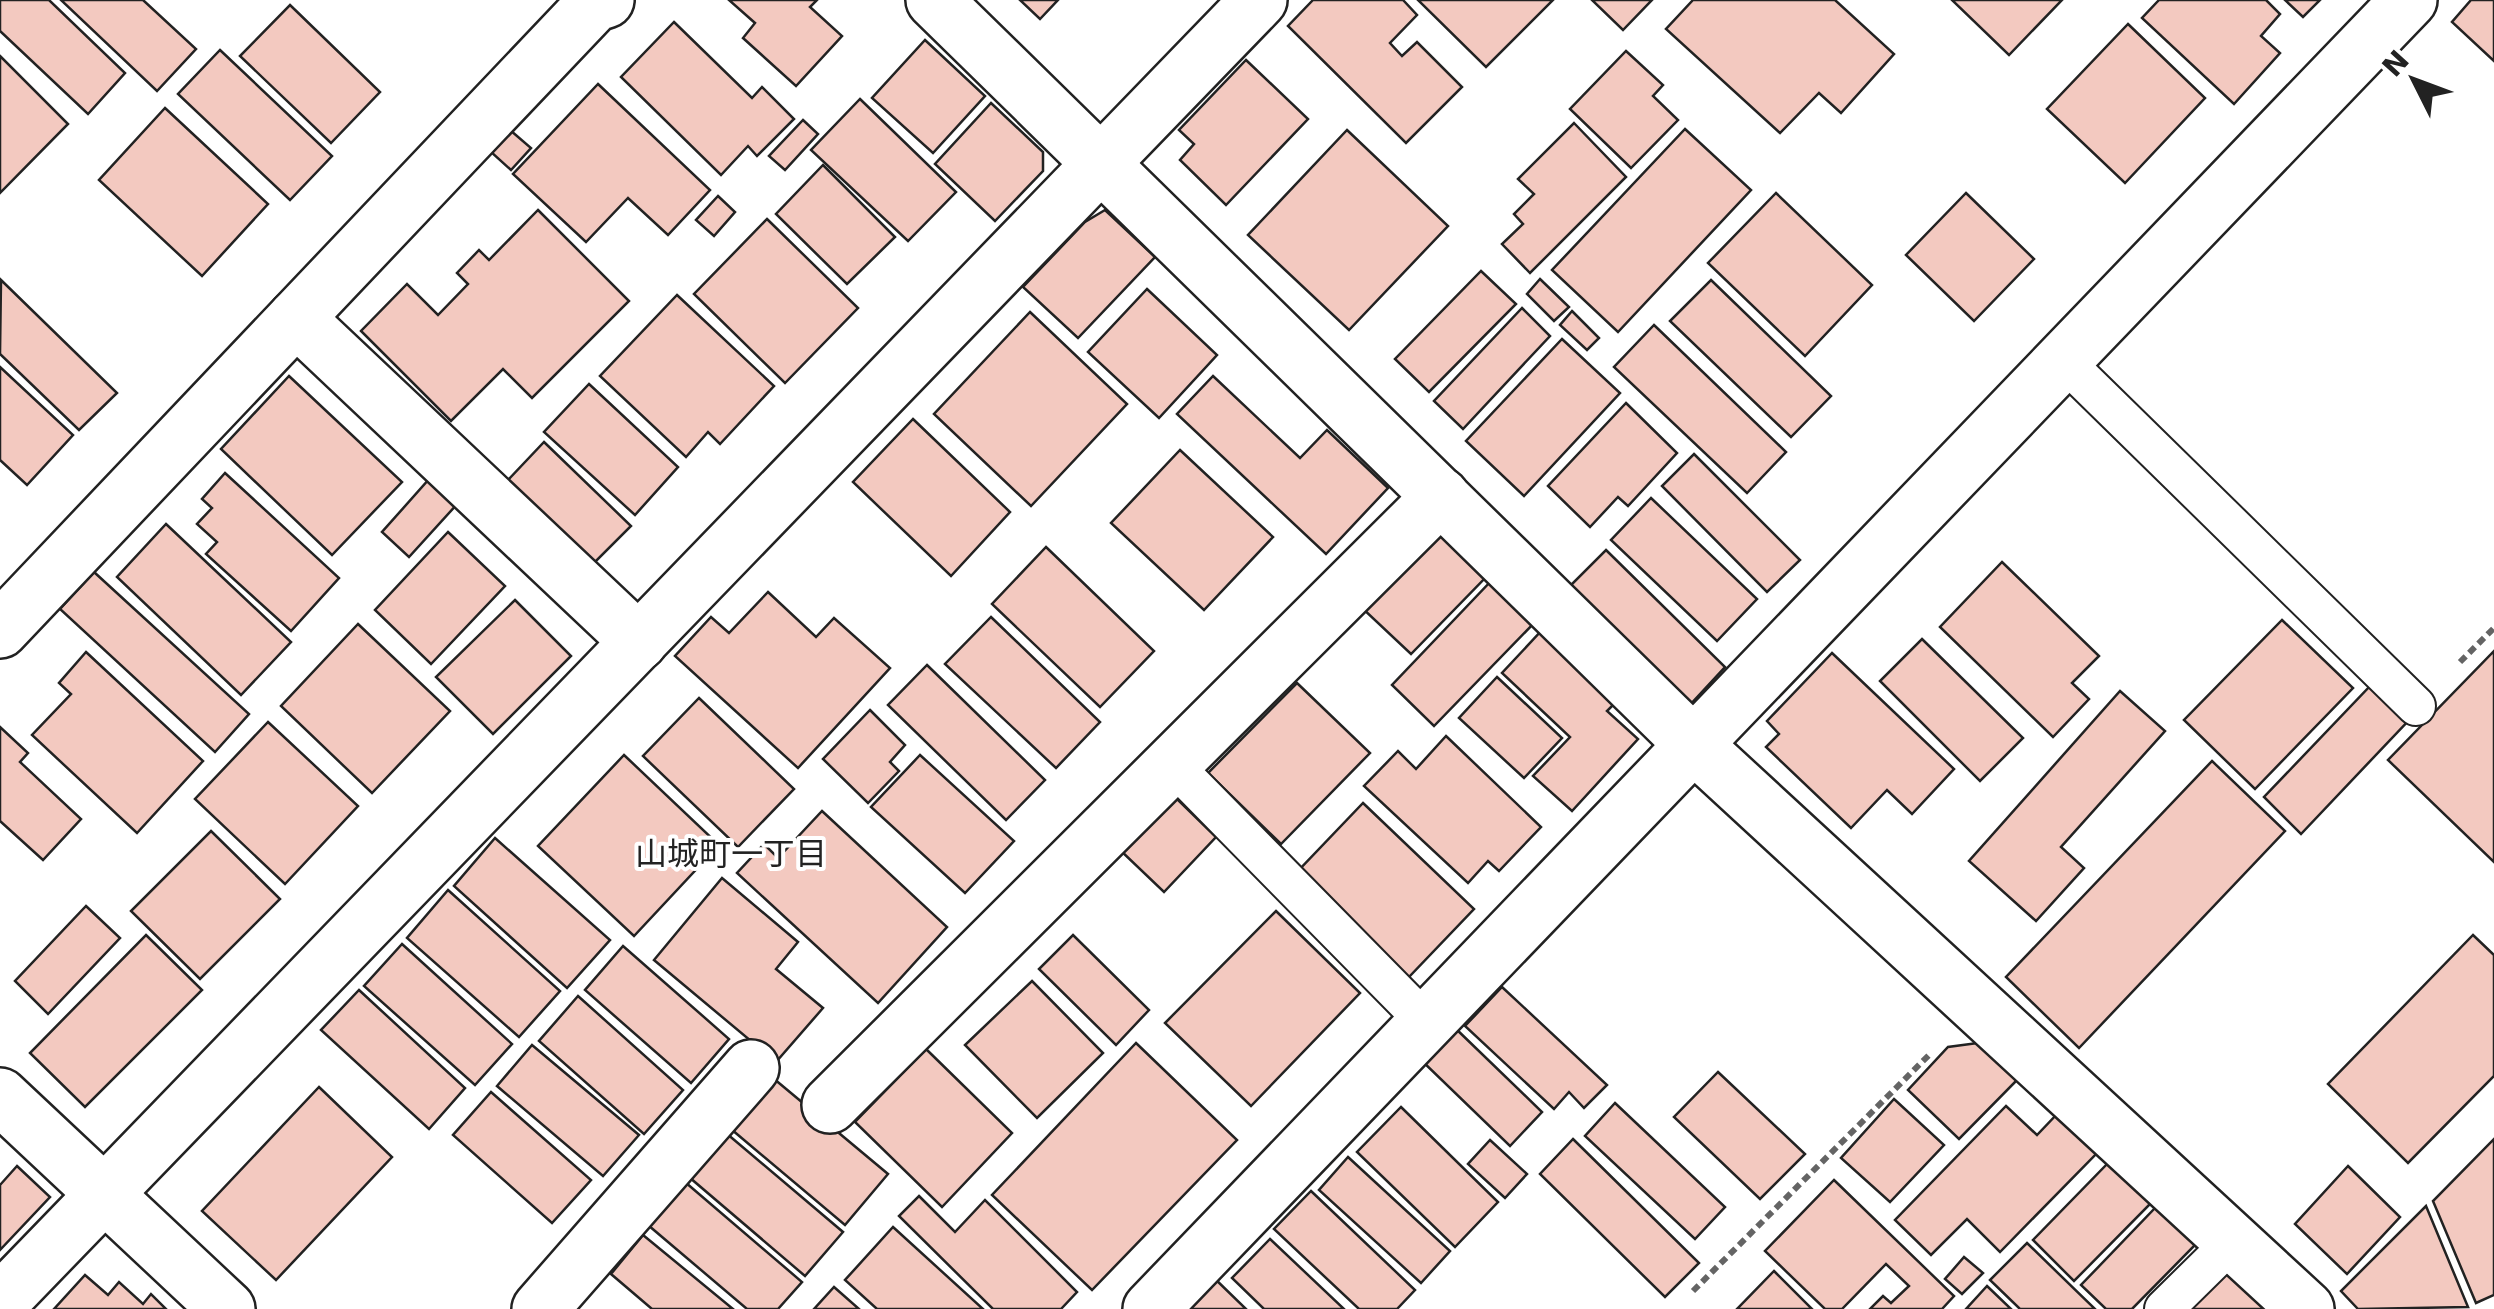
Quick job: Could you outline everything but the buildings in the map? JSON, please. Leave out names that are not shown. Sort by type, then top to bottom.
[{"type":"street","points":[[0,630],[594,4],[606,0]]},
{"type":"street","points":[[934,0],[1692,743],[2306,1309]]},
{"type":"street","points":[[0,1302],[1260,0]]},
{"type":"street","points":[[1151,1309],[2409,0]]},
{"type":"street","points":[[296,318],[639,642]]},
{"type":"street","points":[[830,1105],[1441,496]]},
{"type":"street","points":[[540,1309],[750,1068]]},
{"type":"street","points":[[0,1096],[227,1309]]},
{"type":"lane","points":[[2063,360],[2416,706]]},
{"type":"lane","points":[[1172,764],[1426,1022]]},
{"type":"lane","points":[[2164,1309],[2233,1241]]},
{"type":"path","points":[[1692,1290],[1978,1007]]},
{"type":"district","name":"山城町一丁目","points":[[731,854]]}]
